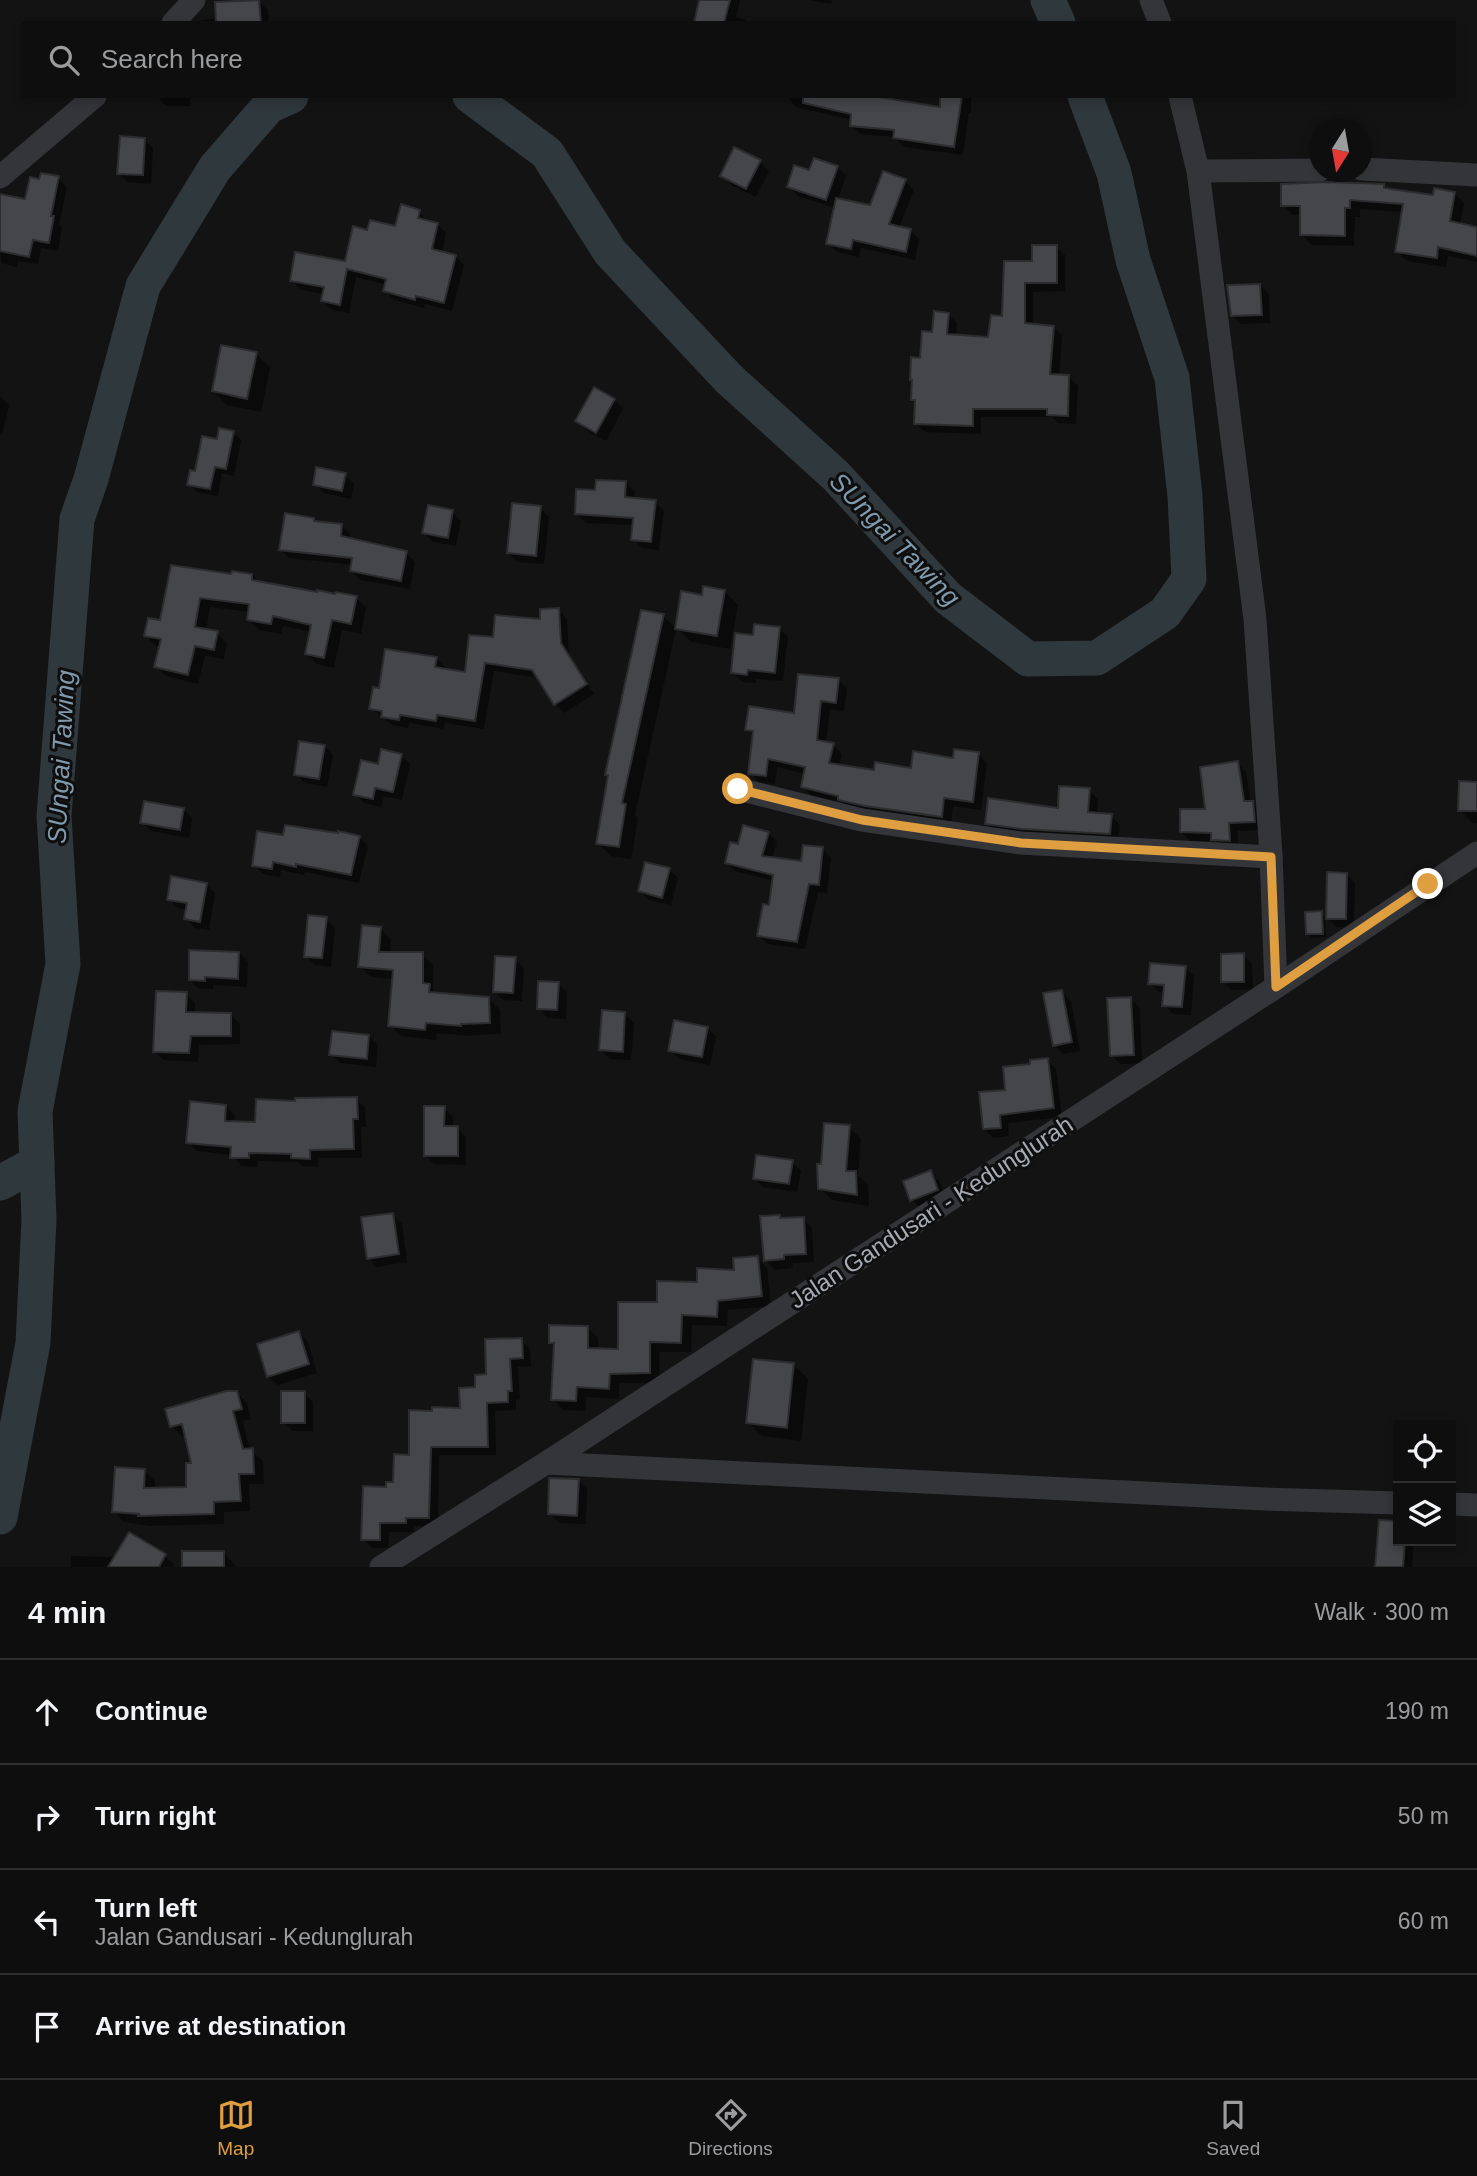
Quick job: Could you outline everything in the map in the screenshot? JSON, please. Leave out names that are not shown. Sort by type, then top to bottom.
[{"type":"street","points":[[175,21],[194,0]]},
{"type":"street","points":[[1151,0],[1159,21]]},
{"type":"street","points":[[0,177],[93,98]]},
{"type":"street","points":[[1180,98],[1198,171],[1255,619],[1271,857],[1276,987]]},
{"type":"street","points":[[1198,171],[1309,170]]},
{"type":"street","points":[[1372,170],[1477,175]]},
{"type":"street","points":[[738,789],[862,820],[1021,843],[1271,857]]},
{"type":"street","name":"Jalan Gandusari - Kedunglurah","points":[[381,1567],[546,1463],[1276,987],[1477,852]]},
{"type":"street","points":[[546,1463],[1265,1499],[1393,1503]]},
{"type":"street","points":[[1456,1504],[1477,1505]]},
{"type":"building","points":[[259,0],[261,21],[216,21],[215,2]]},
{"type":"building","points":[[699,0],[730,0],[725,21],[694,21]]},
{"type":"building","points":[[803,98],[885,98],[940,107],[940,98],[962,98],[954,147],[893,138],[894,130],[850,126],[851,114],[803,103]]},
{"type":"building","points":[[120,136],[145,138],[143,175],[117,174]]},
{"type":"building","points":[[734,147],[761,160],[746,189],[720,176]]},
{"type":"building","points":[[814,158],[838,166],[826,200],[787,187],[794,165],[809,170]]},
{"type":"building","points":[[883,171],[906,179],[889,224],[911,229],[906,252],[853,240],[851,249],[826,244],[836,198],[870,205]]},
{"type":"building","points":[[41,173],[59,176],[49,243],[33,240],[29,257],[0,251],[0,194],[25,199],[30,177],[39,179]]},
{"type":"building","points":[[1281,184],[1384,184],[1384,188],[1433,195],[1434,188],[1455,192],[1450,221],[1477,227],[1477,256],[1438,247],[1437,258],[1395,252],[1403,204],[1350,200],[1350,208],[1345,208],[1345,236],[1300,235],[1300,206],[1281,206]]},
{"type":"building","points":[[401,204],[420,210],[418,218],[438,223],[432,249],[456,255],[444,303],[416,296],[415,300],[383,291],[386,279],[347,269],[340,305],[321,301],[324,287],[290,281],[295,252],[345,261],[353,226],[367,230],[370,220],[395,226]]},
{"type":"building","points":[[1032,245],[1057,245],[1057,283],[1025,283],[1025,323],[1054,326],[1050,374],[1069,375],[1068,416],[1047,415],[1047,409],[973,409],[973,426],[914,424],[911,357],[920,358],[922,331],[932,332],[934,311],[949,313],[947,334],[988,337],[991,315],[1002,316],[1004,261],[1032,261]]},
{"type":"building","points":[[1260,284],[1262,315],[1231,316],[1227,285]]},
{"type":"building","points":[[221,345],[257,352],[247,399],[212,391]]},
{"type":"building","points":[[594,387],[615,399],[596,433],[575,421]]},
{"type":"building","points":[[219,428],[234,431],[226,469],[215,467],[210,489],[187,485],[190,470],[195,471],[202,436],[217,439]]},
{"type":"building","points":[[316,467],[346,473],[342,491],[313,485]]},
{"type":"building","points":[[596,480],[626,481],[625,497],[656,500],[651,542],[631,540],[633,518],[575,514],[576,489],[595,490]]},
{"type":"building","points":[[512,503],[541,506],[536,556],[507,553]]},
{"type":"building","points":[[428,505],[453,510],[448,538],[422,533]]},
{"type":"building","points":[[285,513],[314,518],[314,521],[342,524],[341,536],[407,551],[401,581],[350,571],[352,558],[279,550]]},
{"type":"building","points":[[171,565],[231,574],[232,571],[252,574],[252,580],[357,596],[351,624],[332,620],[324,658],[305,654],[311,625],[273,616],[271,624],[247,620],[249,604],[200,598],[195,627],[218,631],[214,650],[195,646],[188,675],[154,667],[161,639],[144,636],[148,618],[160,620]]},
{"type":"building","points":[[703,586],[725,590],[717,636],[675,629],[681,591],[702,595]]},
{"type":"building","points":[[559,608],[561,643],[587,684],[554,705],[532,670],[485,663],[475,721],[437,715],[436,721],[400,715],[399,720],[381,717],[382,711],[369,709],[373,687],[379,688],[385,649],[437,657],[435,667],[465,672],[469,635],[493,637],[495,615],[540,619],[540,609]]},
{"type":"building","points":[[641,610],[664,614],[622,803],[626,804],[619,847],[596,844],[608,775],[605,775]]},
{"type":"building","points":[[754,624],[780,627],[775,673],[748,670],[747,675],[731,673],[735,633],[753,635]]},
{"type":"building","points":[[798,674],[839,678],[836,703],[821,701],[817,740],[834,743],[829,763],[874,770],[875,762],[911,768],[913,751],[953,758],[954,749],[979,752],[973,802],[944,798],[942,817],[865,806],[801,787],[805,767],[768,759],[766,776],[748,774],[753,731],[745,730],[749,706],[794,713]]},
{"type":"building","points":[[299,741],[325,745],[319,779],[294,775]]},
{"type":"building","points":[[381,749],[402,754],[393,792],[375,788],[373,799],[353,795],[361,760],[378,764]]},
{"type":"building","points":[[1238,761],[1244,801],[1253,801],[1255,822],[1229,823],[1230,841],[1211,840],[1211,833],[1180,832],[1180,809],[1205,809],[1200,767]]},
{"type":"building","points":[[1459,781],[1477,782],[1477,811],[1458,811]]},
{"type":"building","points":[[1059,786],[1090,788],[1088,812],[1112,814],[1110,834],[985,824],[988,798],[1058,808]]},
{"type":"building","points":[[144,801],[184,808],[180,830],[140,823]]},
{"type":"building","points":[[285,825],[360,836],[351,875],[296,864],[296,867],[273,862],[272,869],[252,866],[257,831],[283,835]]},
{"type":"building","points":[[743,825],[769,832],[762,856],[801,861],[803,845],[823,847],[819,885],[809,884],[797,942],[757,936],[763,904],[769,905],[773,875],[725,863],[730,842],[738,844]]},
{"type":"building","points":[[645,862],[670,868],[662,898],[638,891]]},
{"type":"building","points":[[1327,872],[1347,873],[1346,919],[1326,919]]},
{"type":"building","points":[[171,876],[207,883],[200,922],[184,919],[187,903],[167,900]]},
{"type":"building","points":[[1322,911],[1323,934],[1306,934],[1305,912]]},
{"type":"building","points":[[308,915],[327,917],[322,958],[304,957]]},
{"type":"building","points":[[362,925],[381,927],[379,952],[423,952],[423,983],[430,984],[429,992],[489,997],[490,1023],[461,1026],[426,1023],[425,1030],[388,1026],[393,970],[358,967]]},
{"type":"building","points":[[189,950],[239,952],[238,979],[205,977],[205,981],[189,980]]},
{"type":"building","points":[[1244,953],[1244,982],[1221,982],[1221,954]]},
{"type":"building","points":[[495,956],[516,957],[513,993],[493,992]]},
{"type":"building","points":[[1150,963],[1186,966],[1182,1007],[1162,1006],[1164,985],[1148,984]]},
{"type":"building","points":[[538,981],[559,982],[557,1010],[537,1009]]},
{"type":"building","points":[[1062,990],[1072,1042],[1053,1046],[1043,993]]},
{"type":"building","points":[[156,991],[187,992],[186,1012],[231,1013],[231,1036],[191,1036],[189,1053],[153,1052]]},
{"type":"building","points":[[1131,997],[1134,1055],[1110,1056],[1107,998]]},
{"type":"building","points":[[602,1010],[625,1012],[623,1052],[599,1050]]},
{"type":"building","points":[[674,1020],[708,1027],[702,1057],[668,1051]]},
{"type":"building","points":[[332,1031],[369,1035],[367,1059],[329,1055]]},
{"type":"building","points":[[1048,1058],[1054,1108],[1000,1115],[1001,1128],[983,1129],[979,1092],[1005,1090],[1003,1067],[1030,1064],[1030,1060]]},
{"type":"building","points":[[357,1097],[358,1119],[353,1119],[354,1149],[310,1150],[310,1159],[291,1158],[291,1154],[249,1153],[249,1158],[230,1158],[231,1147],[186,1143],[190,1101],[226,1105],[225,1121],[255,1122],[256,1099],[295,1101],[295,1098]]},
{"type":"building","points":[[424,1106],[445,1106],[444,1126],[458,1126],[458,1156],[424,1156]]},
{"type":"building","points":[[824,1123],[850,1125],[846,1171],[856,1171],[857,1195],[818,1189],[817,1164],[821,1164]]},
{"type":"building","points":[[756,1155],[793,1160],[789,1184],[753,1179]]},
{"type":"building","points":[[931,1170],[938,1190],[910,1201],[903,1181]]},
{"type":"building","points":[[393,1213],[399,1254],[367,1259],[361,1217]]},
{"type":"building","points":[[780,1215],[780,1218],[804,1217],[806,1254],[784,1255],[784,1259],[764,1261],[760,1216]]},
{"type":"building","points":[[758,1256],[762,1296],[718,1301],[717,1317],[682,1315],[681,1343],[650,1342],[650,1373],[610,1374],[609,1389],[577,1387],[576,1401],[551,1400],[554,1343],[549,1343],[549,1325],[588,1326],[588,1348],[618,1349],[618,1302],[657,1302],[657,1281],[697,1282],[697,1268],[734,1270],[733,1258]]},
{"type":"building","points":[[299,1331],[309,1364],[267,1377],[257,1344]]},
{"type":"building","points":[[522,1338],[523,1358],[510,1359],[512,1391],[508,1391],[508,1402],[487,1403],[488,1447],[431,1447],[429,1518],[406,1518],[406,1523],[380,1523],[380,1540],[361,1540],[363,1486],[386,1487],[386,1482],[393,1482],[394,1454],[409,1455],[409,1410],[460,1408],[459,1388],[475,1387],[475,1375],[486,1374],[485,1339]]},
{"type":"building","points":[[753,1359],[794,1363],[787,1428],[746,1423]]},
{"type":"building","points":[[226,1391],[237,1391],[242,1409],[233,1411],[243,1449],[253,1448],[254,1474],[239,1474],[241,1501],[214,1502],[214,1514],[138,1516],[139,1514],[112,1512],[115,1467],[145,1469],[144,1488],[186,1487],[186,1463],[191,1463],[182,1424],[170,1427],[165,1409]]},
{"type":"building","points":[[281,1391],[305,1391],[305,1423],[281,1423]]},
{"type":"building","points":[[549,1478],[579,1479],[577,1516],[548,1514]]},
{"type":"building","points":[[1379,1520],[1393,1521],[1393,1546],[1405,1546],[1403,1567],[1375,1567]]},
{"type":"building","points":[[129,1532],[166,1554],[159,1567],[108,1567]]},
{"type":"building","points":[[182,1551],[224,1551],[224,1567],[182,1567]]},
{"type":"waterway","name":"SUngai Tawing","points":[[1048,0],[1057,21]]},
{"type":"waterway","name":"SUngai Tawing","points":[[0,1517],[33,1343],[39,1219],[35,1111],[63,964],[54,816],[77,519],[91,479],[143,286],[215,168],[269,106],[287,98]]},
{"type":"waterway","name":"SUngai Tawing","points":[[473,98],[547,153],[610,252],[729,379],[836,476],[948,598],[1028,659],[1097,658],[1165,613],[1189,579],[1185,496],[1172,378],[1133,260],[1114,173],[1086,98]]},
{"type":"waterway","points":[[0,1183],[37,1163]]},
{"type":"route","points":[[738,789],[862,820],[1021,843],[1271,857],[1276,987],[1428,884]]}]
